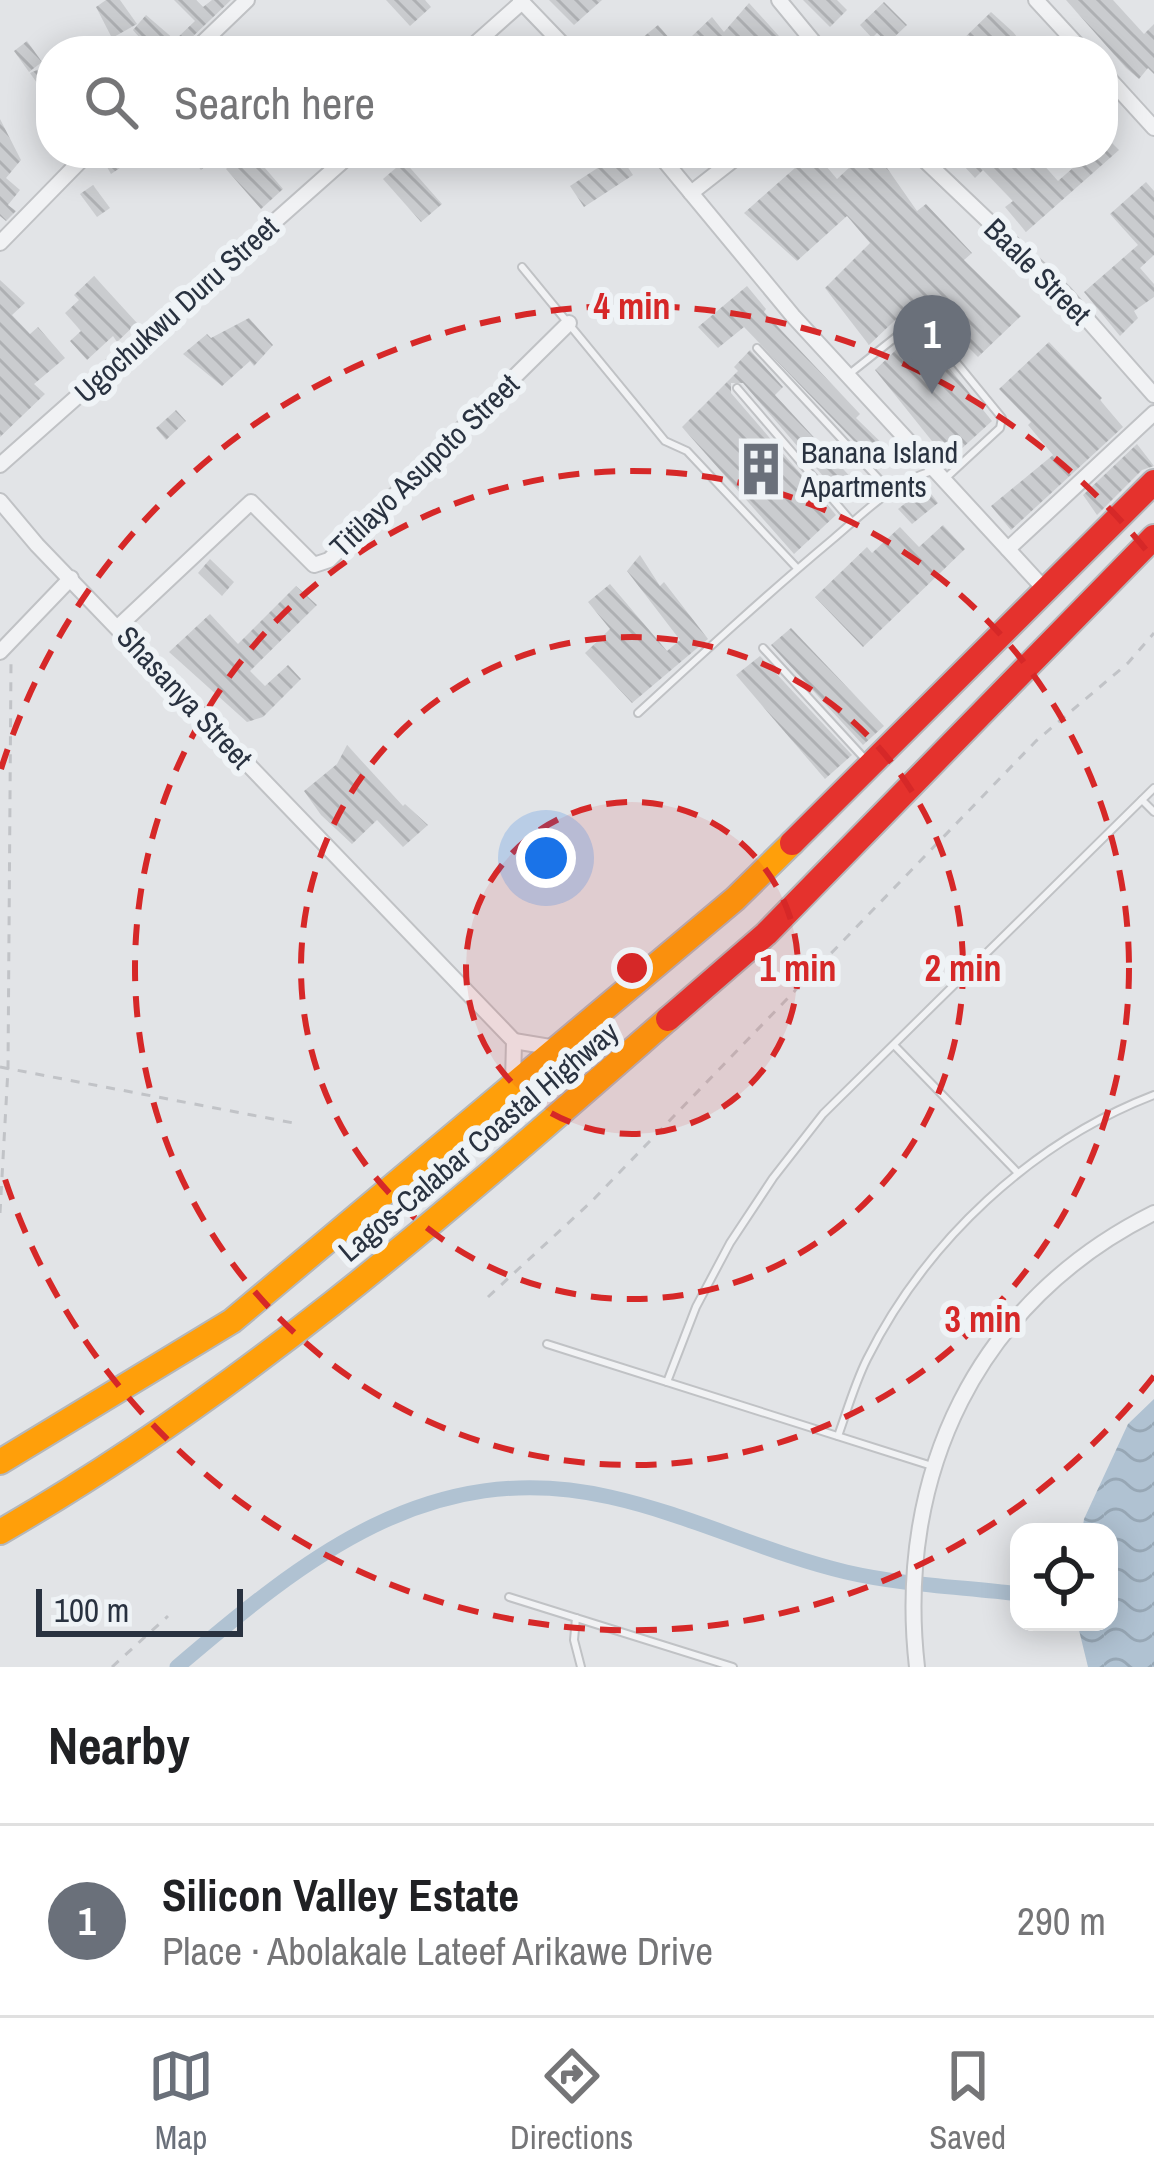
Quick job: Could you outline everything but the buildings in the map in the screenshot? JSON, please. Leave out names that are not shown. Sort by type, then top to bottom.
[{"type":"highway","name":"Lagos-Calabar Coastal Highway","points":[[0,1462],[232,1321],[735,899],[1154,482]]},
{"type":"highway","name":"Lagos-Calabar Coastal Highway","points":[[0,1532],[94,1478],[253,1368],[470,1191],[766,934],[1154,537]]},
{"type":"street","points":[[210,36],[247,0]]},
{"type":"street","points":[[779,0],[809,36]]},
{"type":"street","points":[[1036,0],[1069,36]]},
{"type":"street","points":[[483,36],[521,1],[555,36]]},
{"type":"street","points":[[1118,89],[1154,128]]},
{"type":"street","points":[[0,243],[73,168]]},
{"type":"street","name":"Ugochukwu Duru Street","points":[[0,465],[335,168]]},
{"type":"street","points":[[670,168],[848,375],[1039,582]]},
{"type":"street","points":[[691,193],[723,168]]},
{"type":"street","name":"Baale Street","points":[[933,168],[1064,293],[1154,395]]},
{"type":"street","name":"Titilayo Asupoto Street","points":[[119,626],[251,502],[314,565],[329,560],[568,323]]},
{"type":"street","points":[[1008,549],[1154,413]]},
{"type":"street","name":"Shasanya Street","points":[[0,501],[514,1041]]},
{"type":"street","points":[[5,646],[71,578]]},
{"type":"street","points":[[512,1088],[514,1041],[559,1048]]},
{"type":"street","points":[[917,1667],[915,1548],[932,1466],[971,1381],[1040,1295],[1120,1229],[1154,1213]]},
{"type":"lane","points":[[522,267],[665,441],[687,451],[797,568]]},
{"type":"lane","points":[[638,712],[890,491],[914,476],[940,475],[1000,428],[1002,418],[924,323],[916,320],[848,375]]},
{"type":"lane","points":[[757,347],[890,491]]},
{"type":"lane","points":[[737,388],[853,523]]},
{"type":"lane","points":[[764,648],[864,759],[1039,582]]},
{"type":"lane","points":[[667,1382],[696,1307],[730,1243],[823,1114],[1154,788]]},
{"type":"lane","points":[[1142,800],[1154,812]]},
{"type":"lane","points":[[893,1044],[1017,1172]]},
{"type":"lane","points":[[838,1436],[867,1359],[906,1295],[959,1229],[1017,1172],[1068,1137],[1154,1095]]},
{"type":"lane","points":[[547,1344],[932,1466]]},
{"type":"lane","points":[[509,1598],[733,1667]]},
{"type":"lane","points":[[576,1618],[574,1640],[581,1667]]},
{"type":"path","points":[[488,1297],[591,1202],[1036,741],[1128,663],[1154,633]]},
{"type":"path","points":[[0,1213],[8,1069],[5,646]]},
{"type":"path","points":[[0,1067],[299,1124]]},
{"type":"path","points":[[112,1667],[168,1616]]},
{"type":"water","points":[[1154,1399],[1154,1667],[1088,1667],[1079,1631],[1118,1631],[1118,1523],[1083,1523],[1084,1519],[1128,1424]]},
{"type":"waterway","points":[[177,1667],[323,1555],[427,1504],[484,1491],[545,1488],[610,1497],[846,1572],[1010,1593]]},
{"type":"traffic: slow","points":[[0,1462],[232,1321],[735,899],[792,843]]},
{"type":"traffic: slow","points":[[0,1532],[91,1477],[264,1356],[428,1226],[668,1019]]},
{"type":"traffic: jam","points":[[792,843],[1154,482]]},
{"type":"traffic: jam","points":[[668,1019],[766,934],[1154,537]]},
{"type":"place","name":"Silicon Valley Estate","points":[[932,394]]},
{"type":"place","name":"Banana Island Apartments","points":[[761,469]]}]
